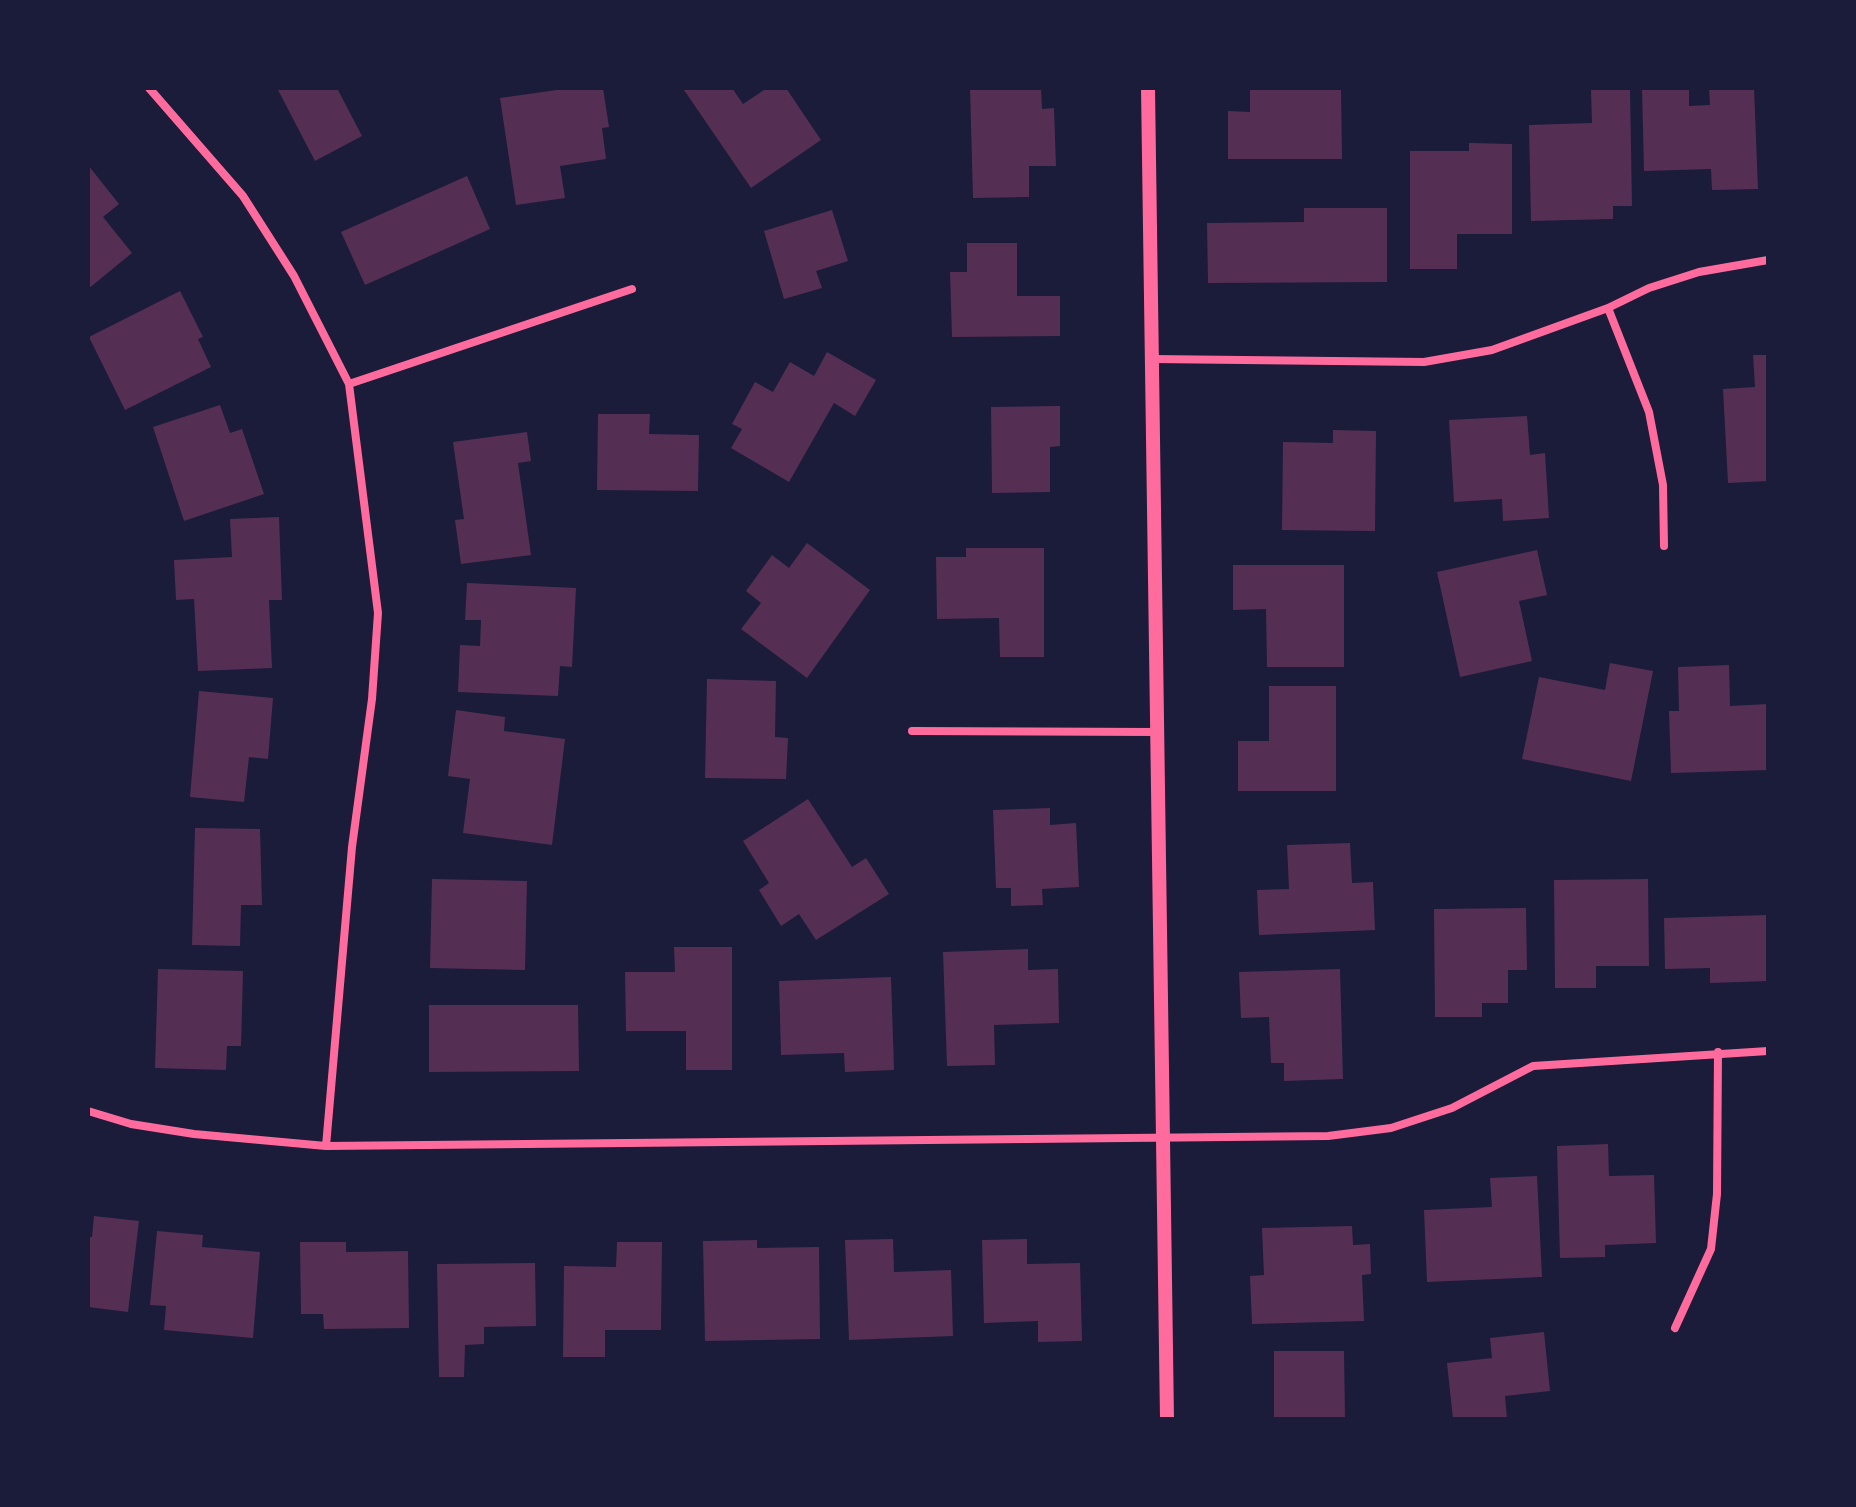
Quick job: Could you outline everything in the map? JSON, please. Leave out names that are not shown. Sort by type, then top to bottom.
[{"type":"street","points":[[149,88],[243,196],[294,276],[349,384],[378,613],[372,699],[352,847],[326,1146]]},
{"type":"street","points":[[1148,88],[1167,1419]]},
{"type":"street","points":[[1152,359],[1424,362],[1492,350],[1608,308],[1649,288],[1699,272],[1768,260]]},
{"type":"street","points":[[349,384],[632,289]]},
{"type":"street","points":[[1608,308],[1649,412],[1663,485],[1664,546]]},
{"type":"street","points":[[912,731],[1157,732]]},
{"type":"street","points":[[88,1111],[131,1124],[194,1134],[326,1146],[1162,1141],[1328,1136],[1391,1128],[1452,1108],[1533,1066],[1768,1051]]},
{"type":"street","points":[[1675,1328],[1711,1249],[1717,1194],[1718,1052]]},
{"type":"building","points":[[277,88],[337,88],[362,136],[315,161]]},
{"type":"building","points":[[571,88],[603,88],[609,127],[602,128],[606,159],[560,166],[565,198],[516,205],[500,98]]},
{"type":"building","points":[[732,88],[743,104],[767,88],[786,88],[821,140],[751,188],[684,90]]},
{"type":"building","points":[[970,88],[1041,88],[1042,109],[1054,108],[1056,166],[1029,166],[1029,197],[973,198]]},
{"type":"building","points":[[1250,88],[1341,88],[1342,159],[1228,159],[1228,111],[1250,112]]},
{"type":"building","points":[[1642,88],[1689,88],[1689,106],[1710,105],[1709,88],[1754,88],[1758,189],[1712,190],[1711,169],[1644,171]]},
{"type":"building","points":[[1630,89],[1632,206],[1613,206],[1613,219],[1531,221],[1529,125],[1592,123],[1591,90]]},
{"type":"building","points":[[1469,143],[1512,144],[1512,234],[1457,234],[1457,269],[1410,269],[1410,151],[1469,151]]},
{"type":"building","points":[[88,165],[119,204],[103,217],[132,253],[88,289]]},
{"type":"building","points":[[467,176],[490,229],[365,285],[341,232]]},
{"type":"building","points":[[1304,208],[1387,208],[1387,282],[1208,283],[1207,223],[1304,222]]},
{"type":"building","points":[[832,210],[848,261],[816,271],[822,288],[784,299],[764,231]]},
{"type":"building","points":[[967,243],[1017,243],[1017,296],[1060,296],[1060,336],[952,337],[950,272],[967,272]]},
{"type":"building","points":[[180,291],[203,337],[198,339],[211,367],[125,410],[89,337]]},
{"type":"building","points":[[827,352],[876,380],[855,416],[834,403],[789,482],[731,448],[742,429],[732,424],[755,382],[773,392],[790,362],[814,376]]},
{"type":"building","points":[[1753,355],[1768,355],[1768,481],[1728,483],[1723,389],[1755,387]]},
{"type":"building","points":[[220,405],[230,433],[242,429],[264,494],[184,521],[153,427]]},
{"type":"building","points":[[1060,406],[1060,446],[1050,447],[1050,492],[992,493],[991,407]]},
{"type":"building","points":[[598,414],[650,414],[649,434],[699,435],[698,491],[597,490]]},
{"type":"building","points":[[1527,416],[1530,455],[1545,453],[1549,518],[1503,521],[1502,499],[1454,502],[1449,420]]},
{"type":"building","points":[[1333,430],[1376,431],[1375,531],[1282,530],[1283,442],[1333,443]]},
{"type":"building","points":[[527,432],[531,461],[518,463],[531,555],[461,564],[455,520],[464,519],[453,442]]},
{"type":"building","points":[[279,517],[282,600],[269,600],[272,668],[198,671],[194,599],[176,600],[174,560],[232,557],[230,519]]},
{"type":"building","points":[[807,543],[870,590],[807,678],[741,629],[761,603],[746,591],[772,555],[789,568]]},
{"type":"building","points":[[966,548],[1044,548],[1044,657],[1000,657],[999,618],[937,619],[936,557],[966,557]]},
{"type":"building","points":[[1537,550],[1547,595],[1519,601],[1532,661],[1460,677],[1437,572]]},
{"type":"building","points":[[1233,565],[1344,565],[1344,667],[1267,667],[1266,609],[1233,610]]},
{"type":"building","points":[[467,583],[576,588],[572,667],[560,666],[558,696],[458,692],[460,645],[480,646],[481,620],[465,620]]},
{"type":"building","points":[[1610,663],[1653,671],[1631,781],[1522,759],[1539,677],[1605,690]]},
{"type":"building","points":[[1729,665],[1730,706],[1768,704],[1768,770],[1671,773],[1669,711],[1679,711],[1678,667]]},
{"type":"building","points":[[707,679],[776,681],[775,737],[788,738],[786,779],[705,778]]},
{"type":"building","points":[[1269,686],[1336,686],[1336,791],[1238,791],[1238,741],[1269,741]]},
{"type":"building","points":[[199,691],[273,698],[268,759],[249,757],[244,802],[190,797]]},
{"type":"building","points":[[456,710],[505,717],[504,731],[565,739],[552,845],[463,833],[470,779],[448,776]]},
{"type":"building","points":[[808,799],[852,867],[866,858],[889,894],[816,940],[799,914],[781,926],[759,890],[769,883],[743,841]]},
{"type":"building","points":[[1050,808],[1050,825],[1076,823],[1079,887],[1042,889],[1043,905],[1011,906],[1011,888],[996,888],[993,810]]},
{"type":"building","points":[[195,828],[260,829],[262,905],[241,905],[240,946],[192,945]]},
{"type":"building","points":[[1350,843],[1352,883],[1373,882],[1375,930],[1259,935],[1257,890],[1289,889],[1287,845]]},
{"type":"building","points":[[432,879],[527,881],[525,970],[430,968]]},
{"type":"building","points":[[1648,879],[1649,966],[1596,966],[1596,988],[1555,988],[1554,880]]},
{"type":"building","points":[[1526,908],[1527,970],[1508,970],[1508,1003],[1482,1003],[1482,1017],[1435,1017],[1434,909]]},
{"type":"building","points":[[1768,915],[1768,981],[1710,983],[1710,968],[1665,969],[1664,918]]},
{"type":"building","points":[[674,947],[732,947],[732,1070],[686,1070],[686,1031],[626,1031],[625,972],[675,972]]},
{"type":"building","points":[[1028,949],[1028,970],[1058,969],[1059,1023],[994,1025],[995,1065],[947,1066],[943,952]]},
{"type":"building","points":[[158,969],[243,971],[241,1046],[227,1046],[226,1070],[155,1068]]},
{"type":"building","points":[[1340,969],[1343,1079],[1284,1081],[1284,1063],[1271,1063],[1269,1017],[1241,1018],[1239,972]]},
{"type":"building","points":[[891,977],[894,1070],[845,1072],[844,1053],[781,1055],[779,981]]},
{"type":"building","points":[[429,1005],[578,1005],[579,1071],[429,1072]]},
{"type":"building","points":[[1608,1144],[1609,1176],[1654,1175],[1656,1243],[1605,1245],[1605,1257],[1560,1258],[1557,1146]]},
{"type":"building","points":[[1537,1176],[1542,1277],[1427,1282],[1424,1210],[1492,1207],[1490,1178]]},
{"type":"building","points":[[94,1216],[139,1221],[128,1312],[88,1307],[88,1237],[92,1237]]},
{"type":"building","points":[[1352,1226],[1353,1245],[1370,1244],[1371,1274],[1362,1275],[1364,1321],[1252,1324],[1250,1276],[1264,1275],[1262,1228]]},
{"type":"building","points":[[157,1231],[203,1235],[202,1247],[260,1252],[253,1338],[164,1330],[166,1306],[150,1305]]},
{"type":"building","points":[[893,1239],[894,1272],[951,1270],[953,1336],[849,1340],[845,1240]]},
{"type":"building","points":[[1027,1239],[1027,1264],[1080,1263],[1082,1341],[1038,1342],[1038,1321],[984,1323],[982,1240]]},
{"type":"building","points":[[757,1240],[757,1248],[819,1247],[820,1339],[705,1341],[703,1241]]},
{"type":"building","points":[[300,1242],[346,1242],[346,1252],[408,1251],[409,1328],[324,1329],[323,1314],[301,1314]]},
{"type":"building","points":[[617,1242],[662,1242],[661,1330],[605,1330],[605,1357],[563,1357],[564,1266],[616,1267]]},
{"type":"building","points":[[535,1263],[536,1326],[484,1327],[484,1344],[465,1345],[464,1377],[439,1377],[437,1264]]},
{"type":"building","points":[[1544,1332],[1550,1391],[1505,1396],[1507,1419],[1453,1419],[1447,1363],[1492,1358],[1490,1338]]},
{"type":"building","points":[[1274,1351],[1344,1351],[1345,1419],[1274,1419]]}]
